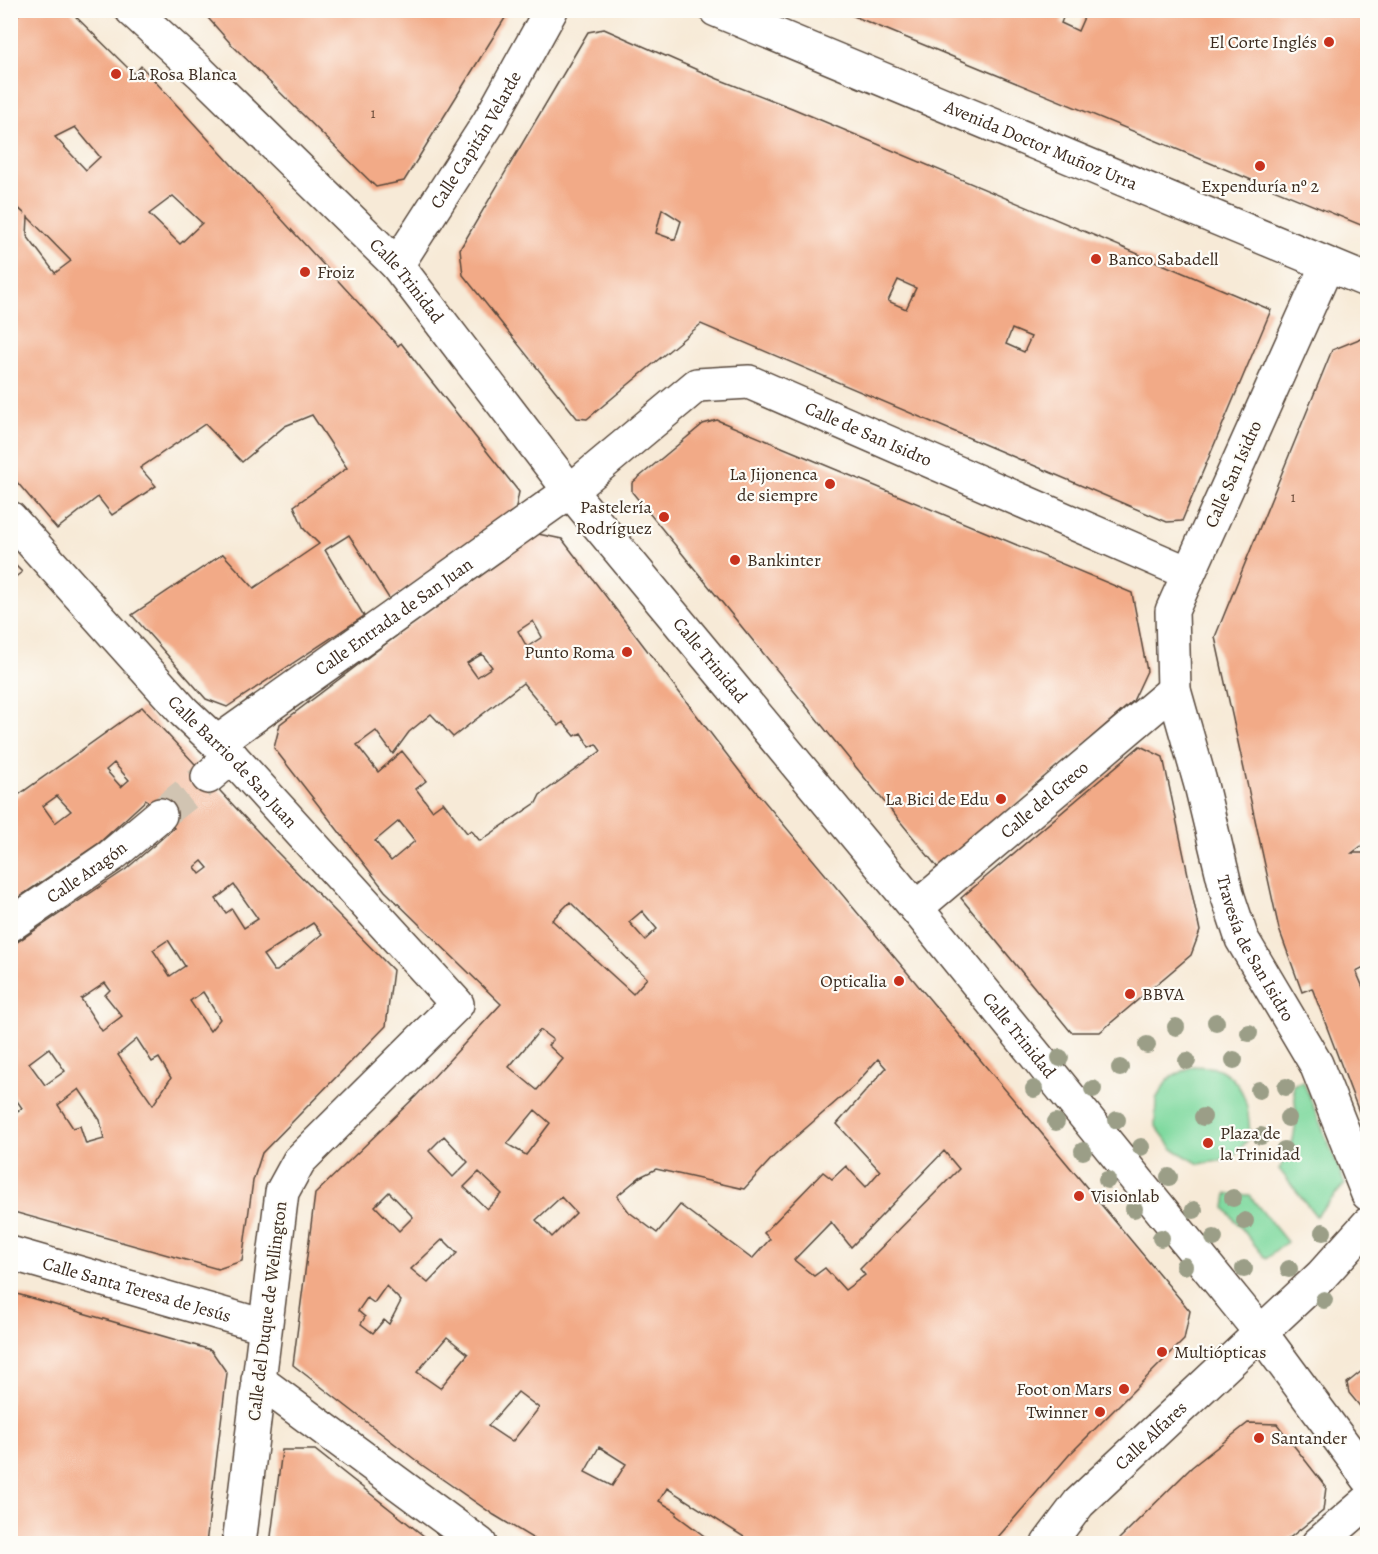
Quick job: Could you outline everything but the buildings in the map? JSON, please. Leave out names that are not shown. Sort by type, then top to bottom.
[{"type":"street","name":"Calle Trinidad","points":[[132,10],[201,73],[397,266],[570,491],[916,908],[1262,1333],[1368,1478]]},
{"type":"street","name":"Calle Capitán Velarde","points":[[397,266],[489,122],[551,10]]},
{"type":"street","name":"Avenida Doctor Muñoz Urra","points":[[716,10],[1368,281]]},
{"type":"street","name":"Calle San Isidro","points":[[1174,690],[1172,611],[1327,265]]},
{"type":"street","name":"Calle de San Isidro","points":[[570,491],[697,385],[749,382],[1188,573]]},
{"type":"street","name":"Calle Entrada de San Juan","points":[[225,749],[570,491]]},
{"type":"street","name":"Calle Barrio de San Juan","points":[[10,518],[184,712],[225,749],[457,1004]]},
{"type":"street","name":"Calle del Greco","points":[[916,908],[1174,690]]},
{"type":"street","name":"Travesía de San Isidro","points":[[1174,690],[1201,785],[1228,897],[1242,939],[1316,1064],[1368,1194]]},
{"type":"street","points":[[208,777],[225,749]]},
{"type":"street","name":"Calle Aragón","points":[[10,925],[111,856],[160,815]]},
{"type":"street","name":"Calle del Duque de Wellington","points":[[239,1544],[282,1192],[298,1161],[457,1004]]},
{"type":"street","name":"Calle Alfares","points":[[1048,1544],[1079,1503],[1262,1333],[1321,1276],[1368,1224]]},
{"type":"street","name":"Calle Santa Teresa de Jesús","points":[[10,1252],[264,1326]]},
{"type":"street","points":[[258,1380],[480,1544]]},
{"type":"street","points":[[1318,1544],[1358,1509]]},
{"type":"green space","points":[[1193,1066],[1221,1070],[1236,1083],[1245,1099],[1250,1137],[1232,1159],[1199,1164],[1173,1149],[1155,1125],[1156,1099],[1168,1079]]},
{"type":"green space","points":[[1303,1081],[1345,1184],[1316,1216],[1279,1169],[1290,1149],[1295,1129],[1296,1108],[1293,1085]]},
{"type":"green space","points":[[1227,1194],[1249,1195],[1287,1242],[1266,1259],[1225,1208]]},
{"type":"tunnel","points":[[160,815],[208,777]]},
{"type":"place","name":"El Corte Inglés","points":[[1329,42]]},
{"type":"place","name":"La Rosa Blanca","points":[[116,74]]},
{"type":"place","name":"Expenduría nº 2","points":[[1260,166]]},
{"type":"place","name":"Banco Sabadell","points":[[1096,259]]},
{"type":"place","name":"Froiz","points":[[305,272]]},
{"type":"place","name":"La Jijonenca de siempre","points":[[830,484]]},
{"type":"place","name":"Pastelería Rodríguez","points":[[664,517]]},
{"type":"place","name":"Bankinter","points":[[735,560]]},
{"type":"place","name":"Punto Roma","points":[[627,652]]},
{"type":"place","name":"La Bici de Edu","points":[[1001,799]]},
{"type":"place","name":"Opticalia","points":[[899,981]]},
{"type":"place","name":"BBVA","points":[[1130,994]]},
{"type":"place","name":"Plaza de la Trinidad","points":[[1208,1143]]},
{"type":"place","name":"Visionlab","points":[[1079,1196]]},
{"type":"place","name":"Multiópticas","points":[[1162,1352]]},
{"type":"place","name":"Foot on Mars","points":[[1124,1389]]},
{"type":"place","name":"Twinner","points":[[1100,1412]]},
{"type":"place","name":"Santander","points":[[1259,1438]]}]
